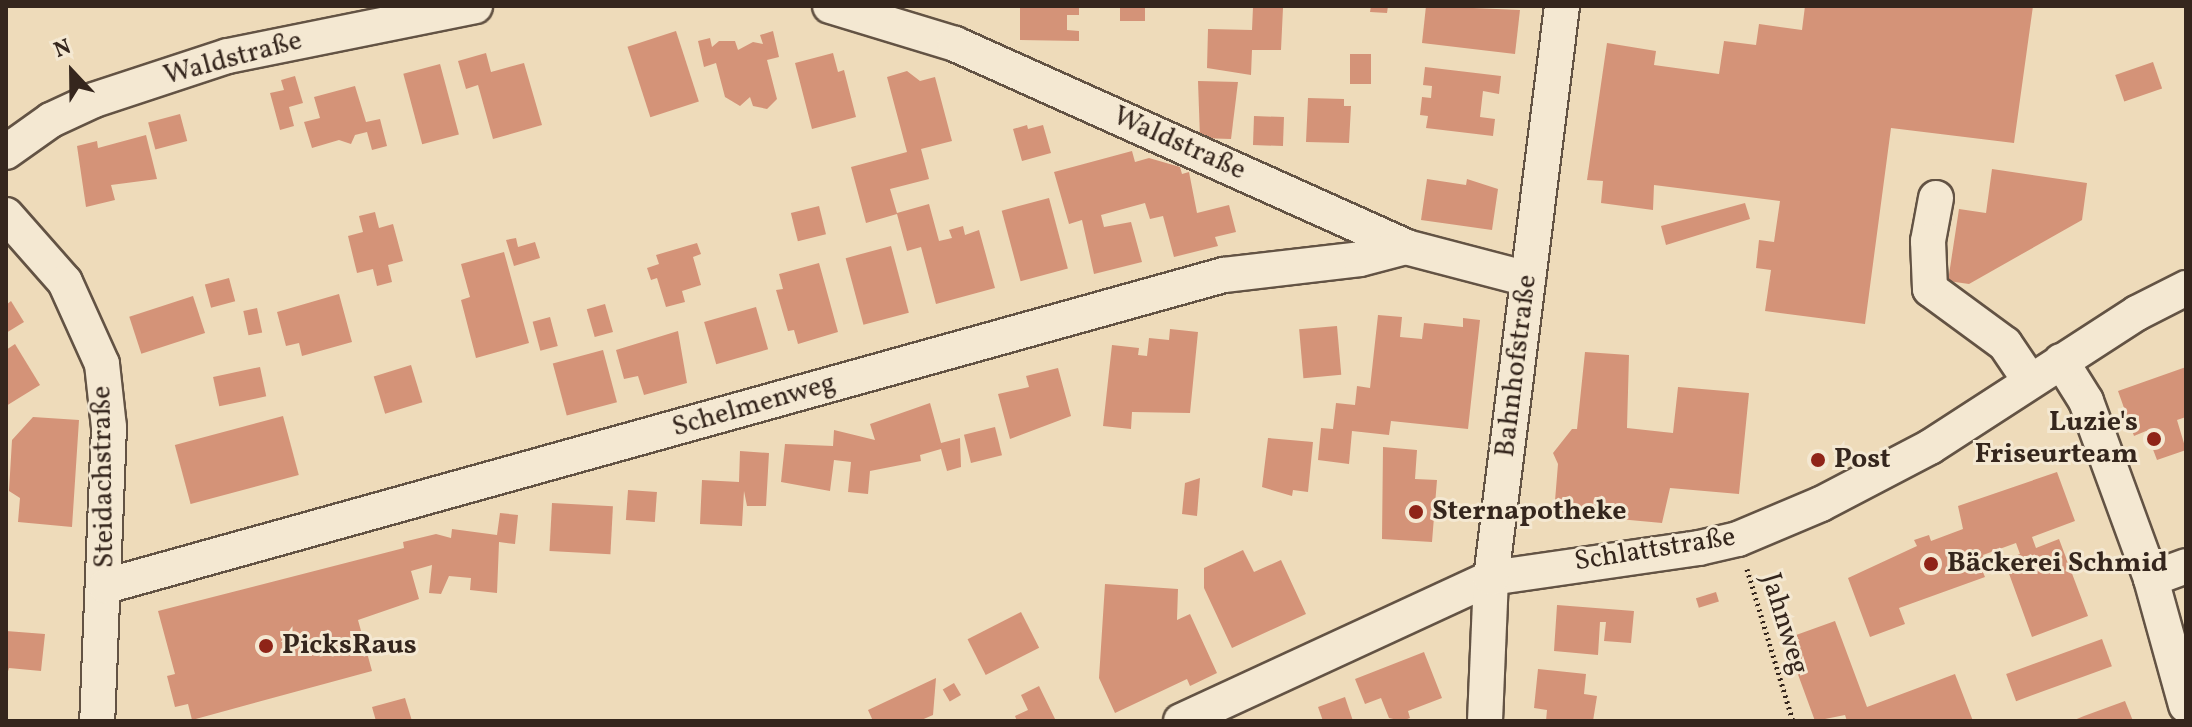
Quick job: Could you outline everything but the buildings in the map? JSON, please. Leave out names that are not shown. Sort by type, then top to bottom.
[{"type":"street","name":"Waldstraße","points":[[6,152],[51,120],[94,100],[228,56],[475,6]]},
{"type":"street","name":"Waldstraße","points":[[830,6],[955,44],[1406,247],[1528,279]]},
{"type":"street","name":"Bahnhofstraße","points":[[1485,721],[1491,578],[1562,6]]},
{"type":"street","points":[[1936,198],[1928,241],[1930,289],[2005,344],[2030,381]]},
{"type":"street","name":"Steidachstraße","points":[[6,215],[65,282],[102,364],[109,427],[106,586],[97,721]]},
{"type":"street","name":"Schelmenweg","points":[[106,586],[1224,275],[1360,259],[1406,247]]},
{"type":"street","name":"Schlattstraße","points":[[1491,578],[1738,539],[1821,504],[1930,447],[2061,361],[2186,288]]},
{"type":"street","points":[[2061,361],[2086,401],[2151,579],[2185,696]]},
{"type":"street","points":[[2151,579],[2186,566]]},
{"type":"street","points":[[1181,721],[1491,578]]},
{"type":"path","name":"Jahnweg","points":[[1738,539],[1793,721]]},
{"type":"place","name":"Luzie's Friseurteam","points":[[2154,439]]},
{"type":"place","name":"Post","points":[[1818,460]]},
{"type":"place","name":"Sternapotheke","points":[[1416,512]]},
{"type":"place","name":"Bäckerei Schmid","points":[[1931,564]]},
{"type":"place","name":"PicksRaus","points":[[266,646]]}]
